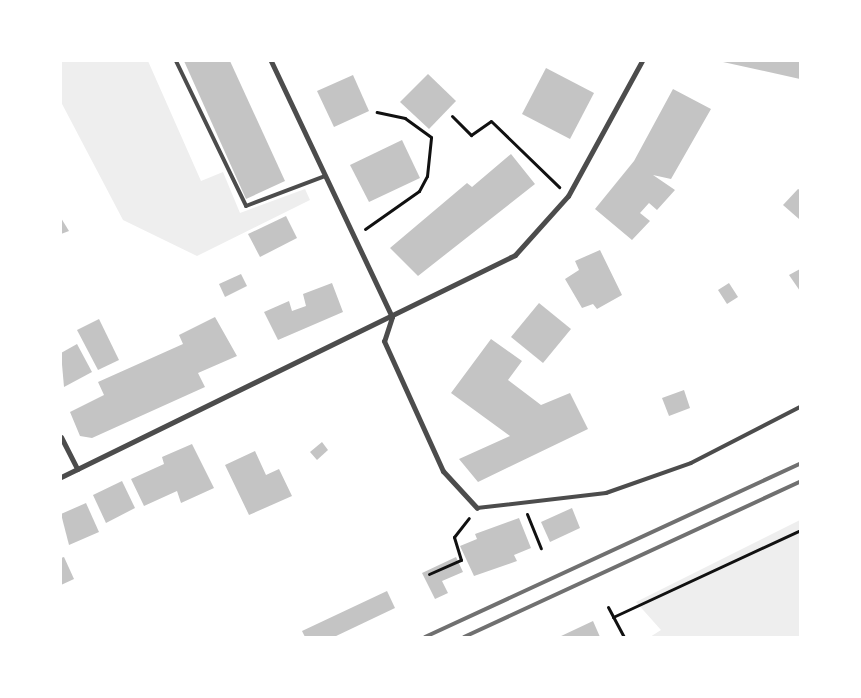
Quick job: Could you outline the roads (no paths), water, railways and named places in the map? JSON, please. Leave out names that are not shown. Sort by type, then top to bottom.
[{"type":"street","points":[[271,61],[392,316],[384,341],[443,471],[477,508]]},
{"type":"street","points":[[61,477],[515,254],[568,196],[642,61]]},
{"type":"street","points":[[61,437],[77,469]]},
{"type":"lane","points":[[176,61],[246,206],[325,176]]},
{"type":"lane","points":[[477,508],[606,493],[690,463],[800,407]]},
{"type":"railway","points":[[425,637],[800,464]]},
{"type":"railway","points":[[464,637],[800,482]]}]
